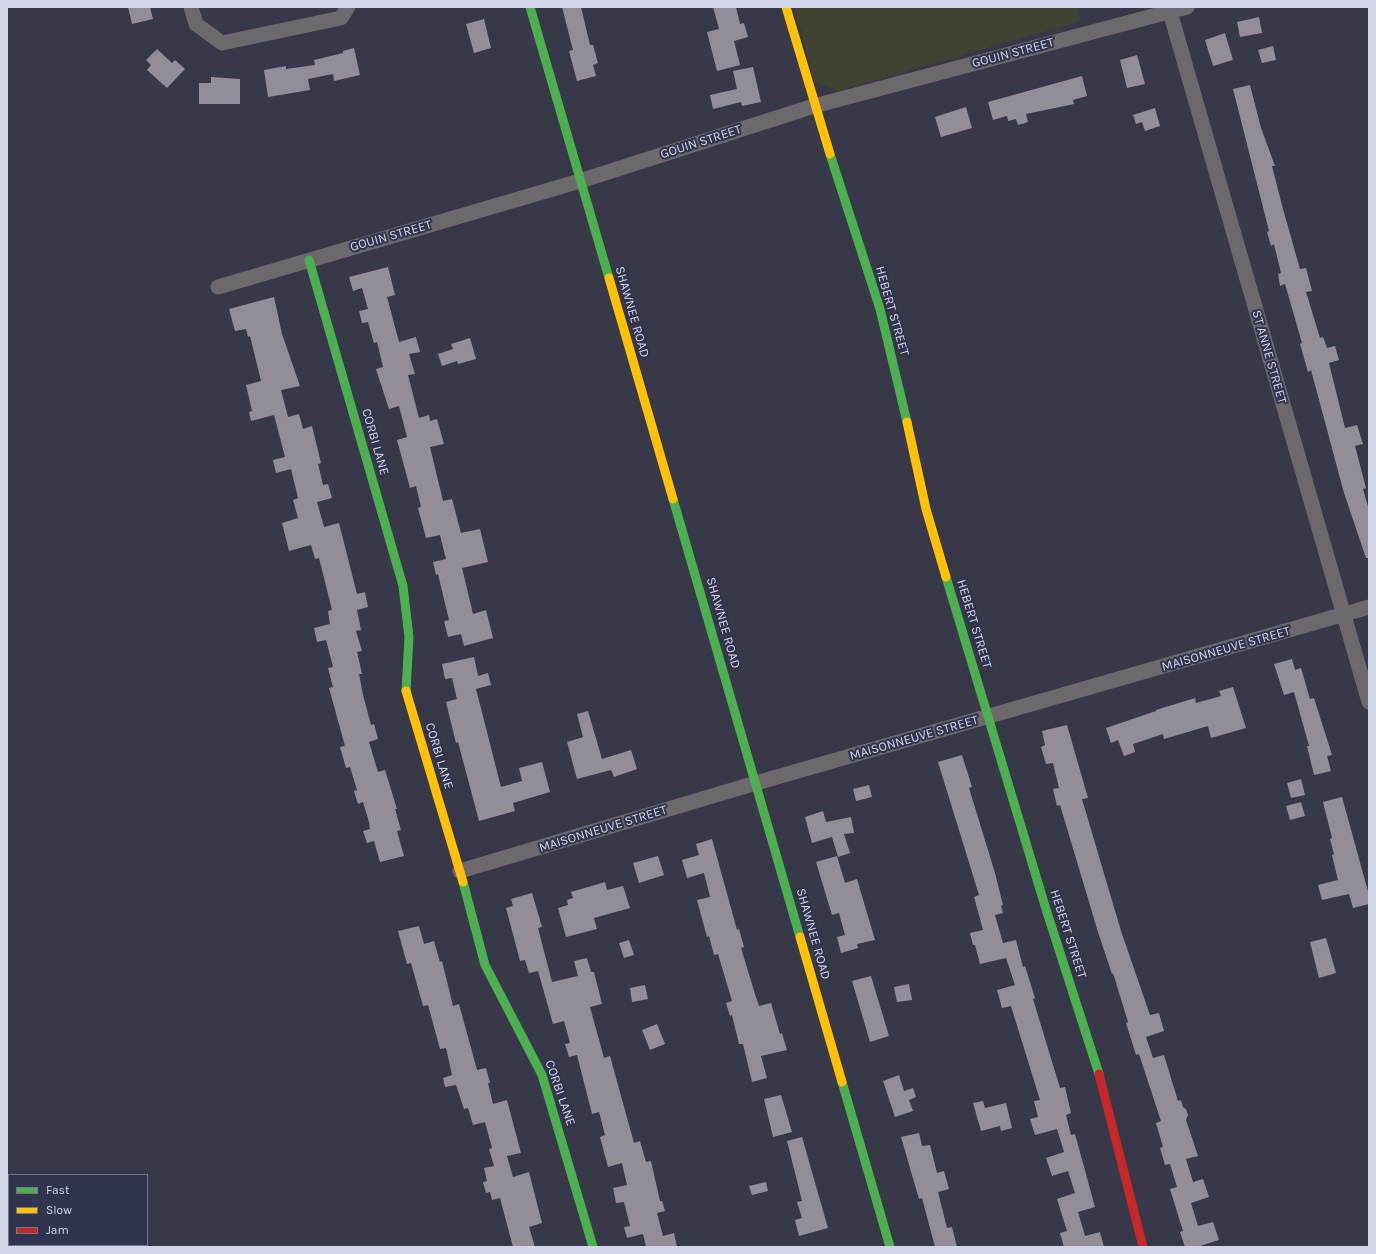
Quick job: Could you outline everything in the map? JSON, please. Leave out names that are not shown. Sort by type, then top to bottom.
[{"type":"street","points":[[191,7],[196,24],[222,43],[341,18],[348,7]]},
{"type":"street","name":"SHAWNEE ROAD","points":[[530,7],[890,1247]]},
{"type":"street","name":"HEBERT STREET","points":[[786,7],[814,106],[880,309],[904,406],[926,509],[1045,906],[1106,1095],[1143,1247]]},
{"type":"street","name":"GOUIN STREET","points":[[218,288],[580,180],[814,106],[1187,7]]},
{"type":"street","name":"ST ANNE STREET","points":[[1170,12],[1369,702]]},
{"type":"street","name":"CORBI LANE","points":[[309,260],[403,586],[409,637],[406,690],[460,871],[485,965],[542,1074],[593,1247]]},
{"type":"street","name":"MAISONNEUVE STREET","points":[[460,871],[756,783],[1369,607]]},
{"type":"green space","points":[[795,7],[1078,7],[1081,21],[838,91],[814,81]]},
{"type":"building","points":[[128,7],[150,7],[153,19],[132,24]]},
{"type":"building","points":[[562,7],[581,7],[590,45],[593,45],[598,63],[593,65],[596,76],[577,81],[569,51],[573,50]]},
{"type":"building","points":[[713,7],[736,7],[740,24],[744,23],[748,37],[734,41],[740,65],[717,71],[707,32],[719,29]]},
{"type":"building","points":[[1259,17],[1262,33],[1240,37],[1237,22]]},
{"type":"building","points":[[484,19],[491,48],[474,53],[466,24]]},
{"type":"building","points":[[1225,33],[1233,60],[1213,66],[1205,40]]},
{"type":"building","points":[[1273,46],[1276,60],[1262,63],[1258,50]]},
{"type":"building","points":[[354,48],[360,75],[334,81],[333,74],[308,79],[310,90],[268,97],[264,70],[286,66],[286,69],[315,65],[314,60],[343,53],[343,51]]},
{"type":"building","points":[[157,49],[172,63],[175,60],[185,69],[167,88],[147,70],[151,65],[146,60]]},
{"type":"building","points":[[1137,55],[1145,84],[1127,88],[1120,60]]},
{"type":"building","points":[[753,67],[761,102],[742,106],[741,102],[713,109],[710,95],[737,89],[733,71]]},
{"type":"building","points":[[1082,76],[1087,96],[1073,100],[1074,104],[1026,114],[1028,122],[1018,125],[1016,119],[1008,121],[1007,116],[993,120],[988,102]]},
{"type":"building","points":[[211,77],[240,79],[240,104],[199,104],[199,83],[211,83]]},
{"type":"building","points":[[1250,85],[1261,128],[1275,166],[1272,166],[1300,269],[1306,268],[1312,291],[1306,292],[1320,338],[1323,337],[1327,348],[1335,346],[1339,360],[1329,363],[1345,428],[1357,425],[1363,444],[1355,446],[1366,488],[1363,489],[1369,510],[1369,558],[1366,558],[1344,493],[1311,370],[1308,372],[1300,344],[1302,343],[1285,284],[1280,286],[1278,274],[1281,273],[1274,244],[1271,246],[1267,232],[1269,231],[1233,89]]},
{"type":"building","points":[[966,107],[972,128],[941,137],[935,117]]},
{"type":"building","points":[[1155,108],[1160,126],[1145,131],[1142,122],[1136,124],[1133,115]]},
{"type":"building","points":[[388,267],[395,295],[387,297],[399,342],[416,337],[420,352],[409,354],[415,374],[408,375],[419,418],[429,415],[430,421],[437,419],[444,444],[430,447],[443,501],[452,499],[461,533],[480,529],[488,562],[462,568],[473,614],[486,610],[493,638],[464,646],[461,634],[448,637],[444,621],[449,620],[438,574],[436,575],[433,562],[446,559],[440,535],[426,538],[418,508],[421,507],[416,486],[410,488],[397,440],[407,437],[399,406],[389,409],[376,369],[383,367],[377,342],[374,343],[368,322],[362,323],[359,311],[368,309],[362,288],[353,291],[349,277]]},
{"type":"building","points":[[274,297],[282,334],[300,386],[281,390],[288,417],[299,414],[303,429],[312,426],[321,463],[318,464],[323,485],[328,484],[332,498],[317,502],[324,527],[339,523],[357,594],[365,592],[368,607],[357,610],[361,630],[356,631],[362,651],[357,652],[362,674],[359,674],[371,725],[374,724],[378,739],[369,742],[378,772],[385,770],[397,809],[395,809],[401,830],[397,831],[404,856],[380,862],[374,841],[367,843],[363,831],[370,829],[369,822],[363,802],[358,804],[354,791],[357,790],[350,767],[346,768],[340,747],[345,746],[329,688],[333,687],[328,668],[333,667],[326,640],[317,642],[314,628],[330,624],[328,611],[332,610],[319,558],[315,559],[311,545],[289,551],[282,523],[298,518],[293,500],[298,498],[291,469],[276,473],[273,460],[285,457],[274,415],[251,421],[249,412],[252,411],[246,385],[261,381],[250,336],[248,337],[246,329],[235,331],[229,309]]},
{"type":"building","points":[[470,338],[476,359],[458,364],[457,361],[442,366],[438,354],[453,349],[451,344]]},
{"type":"building","points":[[474,657],[478,676],[488,673],[491,685],[476,689],[501,787],[522,781],[519,768],[542,762],[550,792],[513,803],[515,811],[479,821],[458,742],[456,743],[446,702],[457,699],[452,678],[445,679],[442,664]]},
{"type":"building","points":[[1292,659],[1295,670],[1301,668],[1310,699],[1314,698],[1332,755],[1327,756],[1331,771],[1314,775],[1307,746],[1309,746],[1294,692],[1284,695],[1274,664]]},
{"type":"building","points":[[1233,687],[1246,728],[1211,738],[1208,726],[1164,739],[1163,734],[1133,744],[1135,752],[1124,756],[1118,740],[1111,743],[1106,728],[1195,698],[1196,703],[1221,696],[1219,691]]},
{"type":"building","points":[[588,711],[602,759],[631,750],[637,769],[614,777],[611,770],[577,779],[567,742],[583,737],[577,714]]},
{"type":"building","points":[[1067,725],[1088,798],[1082,799],[1121,931],[1150,1015],[1159,1013],[1164,1031],[1146,1037],[1153,1058],[1164,1055],[1178,1101],[1181,1100],[1183,1107],[1186,1109],[1188,1115],[1186,1120],[1198,1156],[1186,1159],[1193,1182],[1203,1179],[1209,1197],[1191,1203],[1198,1226],[1213,1222],[1219,1240],[1197,1247],[1185,1247],[1180,1232],[1183,1231],[1170,1189],[1177,1187],[1170,1164],[1165,1165],[1160,1148],[1163,1147],[1156,1123],[1161,1121],[1139,1054],[1136,1055],[1126,1023],[1128,1022],[1113,973],[1112,974],[1098,932],[1060,805],[1057,806],[1053,789],[1059,788],[1053,763],[1046,764],[1041,747],[1045,745],[1042,731]]},
{"type":"building","points":[[962,755],[972,787],[969,788],[995,873],[1003,905],[1001,906],[1003,913],[995,915],[1003,943],[1016,940],[1023,967],[1025,966],[1035,998],[1033,999],[1060,1088],[1065,1087],[1071,1113],[1066,1115],[1071,1135],[1075,1134],[1095,1207],[1078,1212],[1085,1236],[1100,1232],[1104,1247],[1064,1247],[1060,1233],[1067,1231],[1057,1199],[1075,1193],[1068,1171],[1052,1176],[1046,1158],[1064,1152],[1057,1129],[1035,1135],[1030,1119],[1038,1117],[1034,1101],[1040,1100],[1011,1006],[1002,1008],[997,990],[1015,985],[1006,958],[980,964],[975,945],[973,945],[970,933],[983,930],[974,897],[979,895],[938,762]]},
{"type":"building","points":[[1301,779],[1305,795],[1291,798],[1287,783]]},
{"type":"building","points":[[869,785],[872,797],[856,801],[853,789]]},
{"type":"building","points":[[1342,797],[1369,895],[1369,904],[1353,908],[1349,894],[1322,900],[1318,885],[1338,880],[1332,855],[1334,854],[1330,839],[1332,838],[1323,802]]},
{"type":"building","points":[[1301,802],[1305,816],[1290,820],[1286,806]]},
{"type":"building","points":[[823,811],[826,822],[851,817],[854,833],[844,834],[850,853],[838,857],[832,837],[812,843],[805,817]]},
{"type":"building","points":[[712,839],[737,930],[739,929],[744,947],[741,948],[759,1006],[771,1003],[780,1034],[782,1033],[787,1050],[761,1056],[767,1078],[752,1082],[743,1044],[739,1044],[732,1015],[730,1016],[726,1003],[732,1001],[718,954],[714,955],[709,936],[707,937],[697,900],[710,897],[704,873],[687,878],[682,860],[699,855],[696,844]]},
{"type":"building","points":[[658,856],[664,875],[639,883],[633,863]]},
{"type":"building","points":[[837,856],[845,883],[857,879],[875,940],[857,944],[858,948],[841,953],[837,937],[845,935],[839,913],[832,915],[816,862]]},
{"type":"building","points":[[605,882],[607,890],[623,886],[630,908],[594,918],[597,929],[566,937],[558,908],[568,905],[567,900],[573,898],[571,892]]},
{"type":"building","points":[[532,893],[542,927],[538,928],[552,982],[578,976],[574,961],[587,958],[591,972],[594,972],[602,1004],[590,1007],[604,1058],[610,1056],[634,1143],[640,1141],[646,1162],[651,1161],[660,1201],[662,1201],[665,1211],[657,1213],[663,1236],[674,1233],[677,1247],[646,1247],[643,1234],[627,1238],[624,1227],[630,1226],[624,1202],[616,1203],[613,1188],[627,1185],[622,1163],[608,1167],[600,1137],[605,1135],[599,1112],[592,1114],[577,1055],[569,1057],[565,1044],[570,1043],[564,1021],[553,1024],[538,971],[529,973],[525,960],[520,961],[506,908],[513,906],[511,899]]},
{"type":"building","points":[[419,926],[424,944],[434,941],[440,962],[442,961],[453,1006],[459,1004],[477,1070],[486,1068],[493,1104],[507,1100],[521,1153],[507,1156],[513,1177],[529,1172],[542,1223],[529,1227],[535,1247],[513,1247],[500,1198],[492,1200],[490,1192],[486,1193],[483,1182],[487,1181],[484,1168],[494,1166],[489,1149],[492,1148],[485,1122],[473,1125],[468,1108],[464,1109],[456,1085],[445,1087],[443,1078],[452,1075],[446,1048],[440,1049],[428,1005],[423,1006],[411,963],[407,964],[398,931]]},
{"type":"building","points":[[1326,938],[1336,973],[1319,978],[1310,942]]},
{"type":"building","points":[[629,940],[634,955],[624,958],[619,943]]},
{"type":"building","points":[[871,976],[889,1036],[870,1042],[852,981]]},
{"type":"building","points":[[909,984],[912,1000],[897,1002],[894,987]]},
{"type":"building","points":[[645,985],[648,999],[632,1002],[630,988]]},
{"type":"building","points":[[657,1024],[665,1044],[650,1050],[642,1030]]},
{"type":"building","points":[[899,1075],[904,1091],[913,1088],[916,1097],[909,1100],[913,1111],[895,1117],[883,1081]]},
{"type":"building","points":[[781,1095],[792,1132],[773,1137],[764,1099]]},
{"type":"building","points":[[983,1101],[985,1108],[1006,1103],[1012,1128],[1001,1131],[1000,1126],[981,1131],[973,1103]]},
{"type":"building","points":[[919,1133],[922,1146],[930,1145],[937,1173],[944,1171],[949,1189],[938,1192],[947,1228],[952,1227],[957,1247],[935,1247],[922,1198],[919,1199],[901,1137]]},
{"type":"building","points":[[802,1137],[828,1228],[799,1236],[795,1220],[802,1218],[797,1202],[802,1201],[787,1141]]},
{"type":"building","points":[[766,1182],[768,1191],[752,1195],[749,1186]]},
{"type":"traffic: fast","points":[[530,7],[609,278]]},
{"type":"traffic: fast","points":[[830,154],[880,309],[907,422]]},
{"type":"traffic: fast","points":[[309,260],[403,586],[409,637],[406,691]]},
{"type":"traffic: fast","points":[[673,499],[800,937]]},
{"type":"traffic: fast","points":[[946,577],[1045,906],[1099,1074]]},
{"type":"traffic: fast","points":[[463,882],[485,965],[542,1075],[593,1247]]},
{"type":"traffic: fast","points":[[842,1082],[890,1247]]},
{"type":"traffic: slow","points":[[786,7],[830,154]]},
{"type":"traffic: slow","points":[[609,278],[673,499]]},
{"type":"traffic: slow","points":[[907,422],[926,509],[946,577]]},
{"type":"traffic: slow","points":[[406,691],[463,882]]},
{"type":"traffic: slow","points":[[800,937],[842,1082]]},
{"type":"traffic: jam","points":[[1099,1074],[1143,1247]]}]
